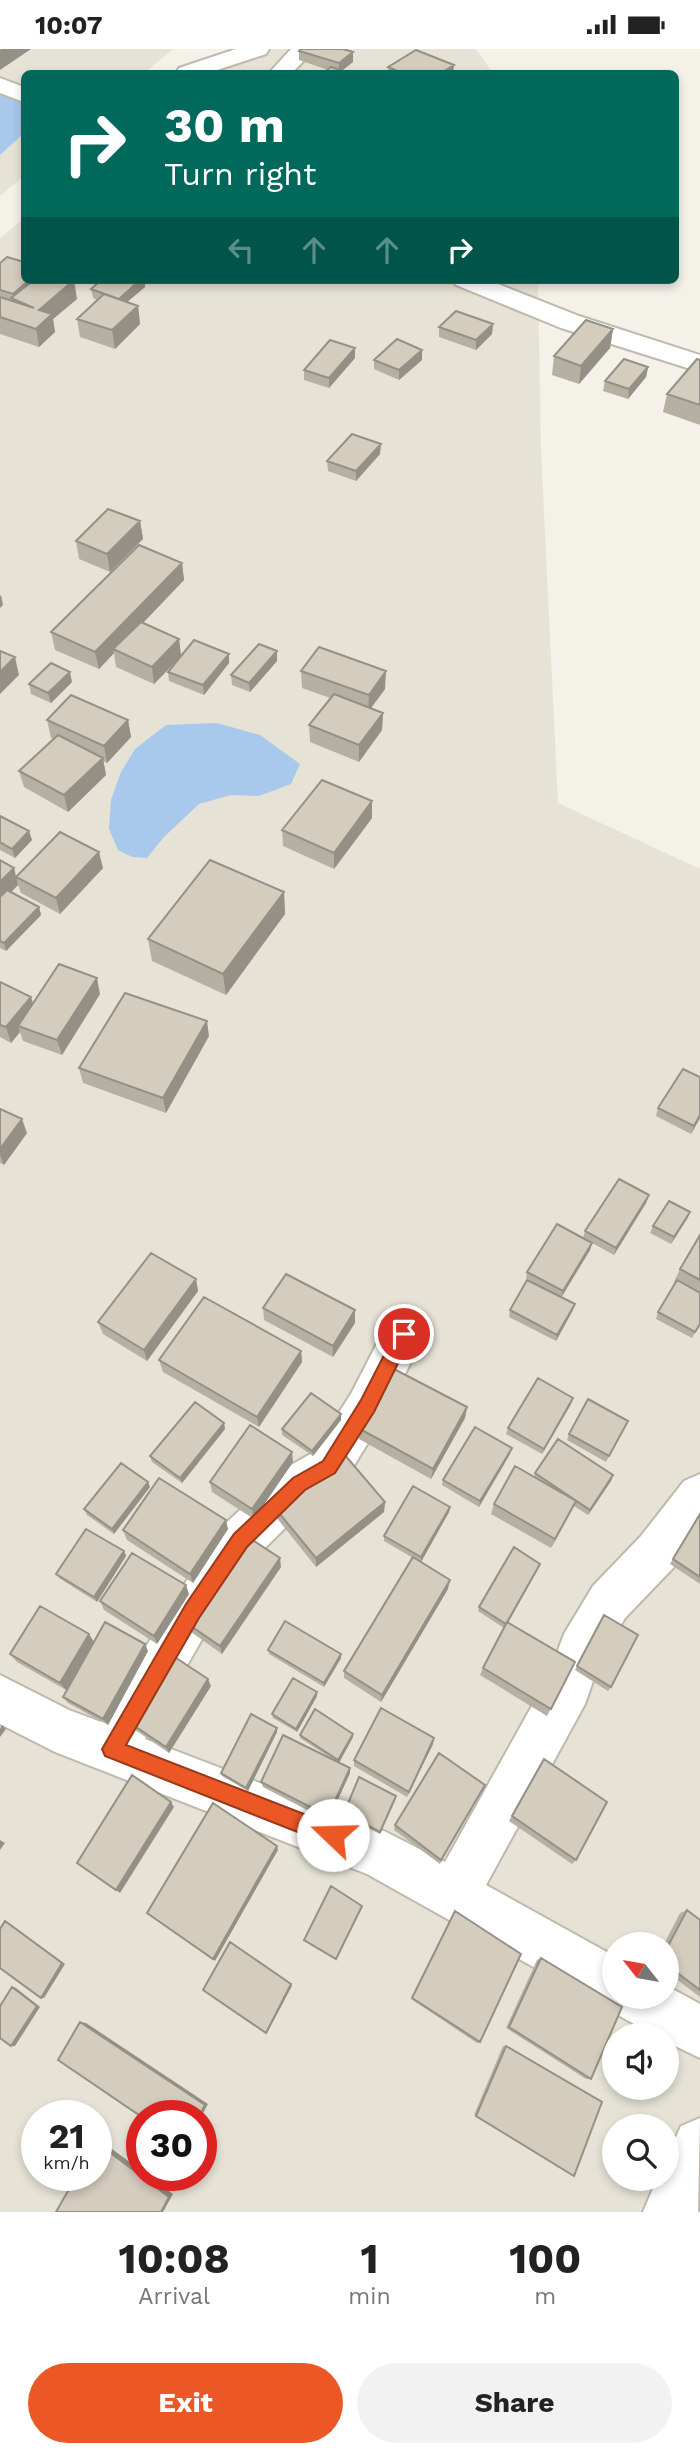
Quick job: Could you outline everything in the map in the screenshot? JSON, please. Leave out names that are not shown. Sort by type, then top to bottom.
[{"type":"street","points":[[196,70],[258,49]]},
{"type":"street","points":[[282,70],[303,49]]},
{"type":"street","points":[[0,85],[21,94]]},
{"type":"street","points":[[475,284],[570,321],[700,364]]},
{"type":"street","points":[[112,1749],[193,1611],[241,1541],[299,1484],[329,1467],[367,1406],[404,1334]]},
{"type":"street","points":[[454,1895],[568,1686],[580,1650],[610,1602],[656,1552],[700,1496]]},
{"type":"street","points":[[0,1698],[55,1728],[382,1855],[602,1978]]},
{"type":"street","points":[[658,2009],[700,2032]]},
{"type":"street","points":[[670,2212],[700,2145]]},
{"type":"shaded area","points":[[0,49],[173,49],[148,70],[21,70],[21,178],[0,196]]},
{"type":"shaded area","points":[[232,49],[476,49],[491,70],[206,70]]},
{"type":"shaded area","points":[[21,220],[21,284],[538,284],[541,450],[558,803],[700,869],[700,2212],[0,2212],[0,238]]},
{"type":"water","points":[[0,94],[21,101],[21,136],[0,155]]},
{"type":"water","points":[[217,723],[260,735],[300,764],[291,784],[259,796],[231,795],[199,804],[164,837],[147,858],[132,857],[118,850],[109,829],[111,800],[121,772],[135,749],[166,725]]},
{"type":"building","points":[[343,49],[353,52],[339,63],[299,51]]},
{"type":"building","points":[[416,50],[454,65],[446,70],[395,70],[388,67]]},
{"type":"building","points":[[7,257],[21,261],[21,284],[24,284],[13,294],[0,290],[0,263]]},
{"type":"building","points":[[29,284],[69,284],[39,310],[52,314],[36,329],[0,317],[0,297],[34,308],[11,298]]},
{"type":"building","points":[[97,284],[136,284],[119,299],[91,289]]},
{"type":"building","points":[[104,294],[138,306],[112,330],[77,319]]},
{"type":"building","points":[[456,311],[493,324],[476,340],[439,327]]},
{"type":"building","points":[[586,320],[613,329],[581,366],[554,356]]},
{"type":"building","points":[[397,339],[422,350],[399,370],[374,360]]},
{"type":"building","points":[[330,340],[355,348],[329,378],[304,370]]},
{"type":"building","points":[[624,359],[648,367],[629,389],[605,381]]},
{"type":"building","points":[[697,359],[700,360],[700,405],[667,394]]},
{"type":"building","points":[[352,434],[381,444],[356,471],[327,461]]},
{"type":"building","points":[[108,509],[140,521],[107,554],[76,541]]},
{"type":"building","points":[[139,545],[182,563],[95,652],[51,632]]},
{"type":"building","points":[[141,622],[179,639],[152,667],[113,649]]},
{"type":"building","points":[[194,640],[229,654],[203,685],[168,672]]},
{"type":"building","points":[[259,644],[277,651],[249,683],[231,675]]},
{"type":"building","points":[[319,647],[386,671],[369,695],[301,671]]},
{"type":"building","points":[[0,651],[15,657],[0,672]]},
{"type":"building","points":[[51,663],[70,672],[48,693],[29,684]]},
{"type":"building","points":[[334,694],[383,713],[359,745],[309,725]]},
{"type":"building","points":[[71,695],[128,720],[104,746],[47,720]]},
{"type":"building","points":[[58,735],[103,758],[64,795],[19,771]]},
{"type":"building","points":[[322,780],[372,801],[334,853],[282,830]]},
{"type":"building","points":[[0,816],[29,831],[12,849],[0,842]]},
{"type":"building","points":[[60,832],[99,852],[56,898],[16,877]]},
{"type":"building","points":[[0,860],[14,868],[0,882]]},
{"type":"building","points":[[210,860],[284,892],[223,974],[148,939]]},
{"type":"building","points":[[7,890],[39,907],[4,943],[0,941],[0,897]]},
{"type":"building","points":[[59,964],[97,978],[57,1040],[18,1026]]},
{"type":"building","points":[[0,982],[31,997],[6,1027],[0,1025]]},
{"type":"building","points":[[125,993],[207,1021],[163,1098],[79,1068]]},
{"type":"building","points":[[683,1069],[700,1077],[700,1115],[694,1126],[658,1108]]},
{"type":"building","points":[[0,1109],[22,1119],[0,1149]]},
{"type":"building","points":[[619,1179],[649,1195],[616,1248],[585,1231]]},
{"type":"building","points":[[669,1201],[690,1212],[674,1237],[653,1226]]},
{"type":"building","points":[[557,1224],[592,1243],[563,1291],[527,1272]]},
{"type":"building","points":[[700,1235],[700,1280],[680,1269]]},
{"type":"building","points":[[151,1253],[196,1279],[144,1350],[98,1322]]},
{"type":"building","points":[[286,1274],[355,1310],[333,1346],[263,1308]]},
{"type":"building","points":[[527,1280],[575,1304],[557,1335],[510,1310]]},
{"type":"building","points":[[677,1280],[700,1293],[700,1324],[695,1332],[658,1312]]},
{"type":"building","points":[[204,1297],[301,1351],[257,1417],[159,1360]]},
{"type":"building","points":[[394,1369],[467,1407],[433,1469],[360,1429]]},
{"type":"building","points":[[538,1378],[573,1398],[544,1449],[508,1428]]},
{"type":"building","points":[[311,1393],[341,1414],[312,1451],[282,1429]]},
{"type":"building","points":[[588,1399],[628,1421],[609,1456],[569,1434]]},
{"type":"building","points":[[195,1402],[224,1423],[180,1478],[150,1456]]},
{"type":"building","points":[[250,1425],[292,1452],[252,1509],[210,1482]]},
{"type":"building","points":[[475,1427],[512,1448],[480,1501],[443,1480]]},
{"type":"building","points":[[558,1439],[613,1475],[590,1510],[535,1473]]},
{"type":"building","points":[[344,1454],[385,1502],[316,1558],[275,1508]]},
{"type":"building","points":[[121,1463],[148,1482],[112,1529],[84,1509]]},
{"type":"building","points":[[515,1466],[576,1501],[555,1539],[494,1504]]},
{"type":"building","points":[[159,1478],[226,1520],[190,1574],[123,1530]]},
{"type":"building","points":[[413,1486],[450,1507],[421,1557],[384,1536]]},
{"type":"building","points":[[700,1514],[700,1577],[673,1559]]},
{"type":"building","points":[[86,1529],[124,1551],[94,1597],[56,1574]]},
{"type":"building","points":[[248,1537],[280,1558],[220,1646],[188,1624]]},
{"type":"building","points":[[514,1547],[540,1564],[506,1624],[479,1607]]},
{"type":"building","points":[[132,1553],[186,1585],[154,1636],[100,1601]]},
{"type":"building","points":[[413,1557],[450,1580],[382,1695],[344,1671]]},
{"type":"building","points":[[40,1606],[89,1634],[60,1683],[10,1654]]},
{"type":"building","points":[[604,1615],[638,1635],[611,1687],[577,1666]]},
{"type":"building","points":[[285,1621],[341,1654],[324,1683],[268,1650]]},
{"type":"building","points":[[105,1622],[145,1644],[103,1719],[63,1697]]},
{"type":"building","points":[[507,1622],[575,1662],[551,1709],[483,1668]]},
{"type":"building","points":[[170,1654],[208,1679],[166,1747],[127,1721]]},
{"type":"building","points":[[293,1678],[317,1692],[296,1729],[272,1714]]},
{"type":"building","points":[[381,1708],[434,1738],[409,1792],[354,1760]]},
{"type":"building","points":[[315,1709],[353,1734],[338,1760],[300,1735]]},
{"type":"building","points":[[251,1714],[277,1728],[246,1788],[221,1773]]},
{"type":"building","points":[[283,1735],[350,1768],[328,1816],[261,1782]]},
{"type":"building","points":[[439,1753],[485,1785],[441,1860],[395,1825]]},
{"type":"building","points":[[544,1759],[607,1802],[576,1860],[512,1816]]},
{"type":"building","points":[[132,1775],[171,1802],[116,1890],[77,1863]]},
{"type":"building","points":[[359,1777],[396,1796],[380,1832],[344,1813]]},
{"type":"building","points":[[213,1803],[277,1846],[213,1959],[147,1913]]},
{"type":"building","points":[[331,1886],[362,1906],[336,1959],[304,1940]]},
{"type":"building","points":[[687,1910],[700,1920],[700,1990],[679,1974],[679,1932],[675,1932]]},
{"type":"building","points":[[455,1911],[521,1954],[480,2042],[412,1998]]},
{"type":"building","points":[[5,1921],[62,1963],[41,1998],[0,1968],[0,1929]]},
{"type":"building","points":[[230,1942],[291,1984],[266,2033],[203,1990]]},
{"type":"building","points":[[541,1958],[602,1995],[602,2009],[621,2009],[615,2023],[602,2023],[602,2053],[591,2079],[509,2027]]},
{"type":"building","points":[[12,1987],[37,2006],[11,2046],[0,2038],[0,2006]]},
{"type":"building","points":[[80,2022],[197,2100],[126,2100],[126,2106],[58,2060]]},
{"type":"building","points":[[506,2046],[602,2102],[574,2176],[476,2116]]},
{"type":"building","points":[[112,2154],[126,2165],[126,2191],[161,2191],[169,2197],[161,2212],[56,2212],[68,2191],[112,2191]]},
{"type":"route","points":[[333,1835],[112,1749],[193,1611],[241,1541],[299,1484],[329,1467],[367,1406],[404,1334]]}]
